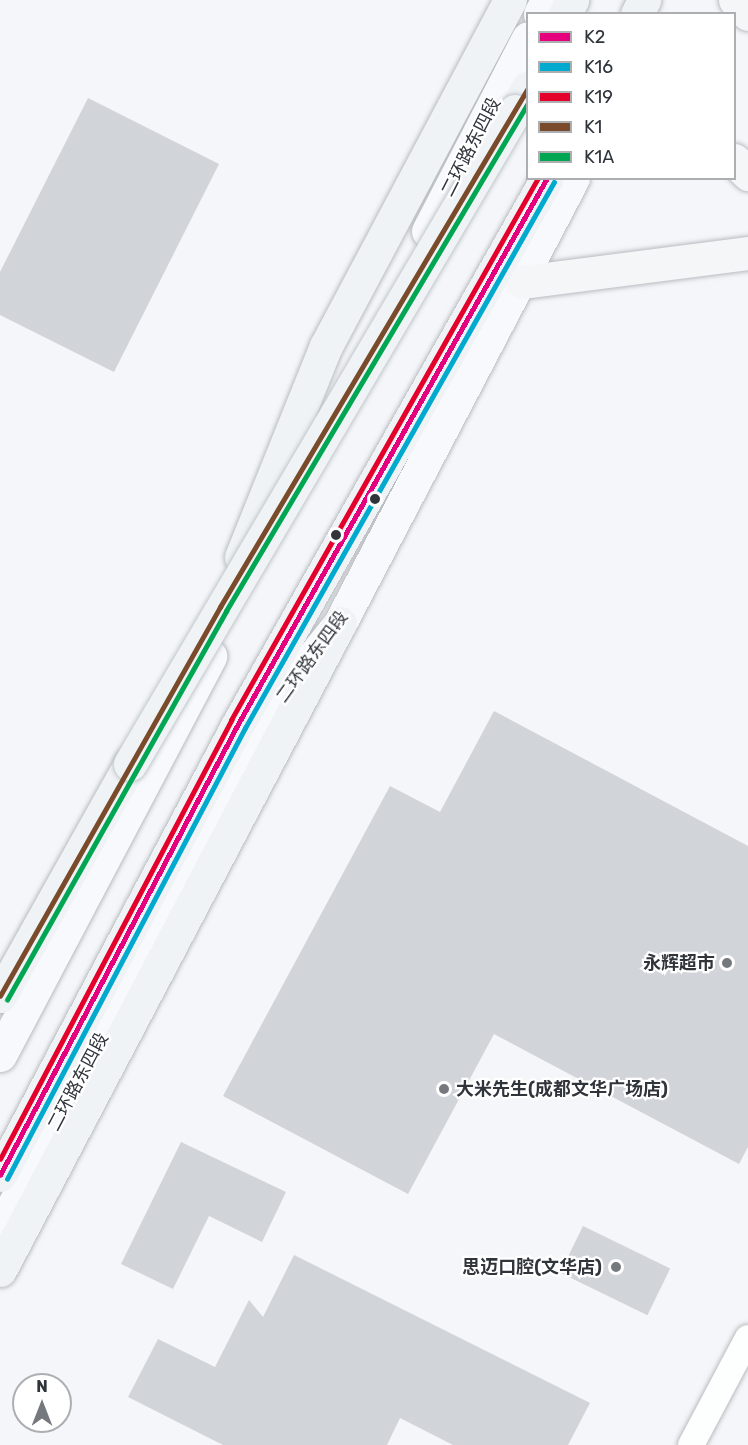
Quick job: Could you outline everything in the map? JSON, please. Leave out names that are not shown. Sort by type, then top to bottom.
[{"type":"highway","points":[[220,607],[326,346],[510,0]]},
{"type":"highway","points":[[0,996],[40,920],[220,607],[526,90]]},
{"type":"highway","points":[[0,1175],[238,724],[546,180]]},
{"type":"highway","points":[[0,1270],[340,623]]},
{"type":"highway","points":[[0,970],[40,920]]},
{"type":"main road","points":[[572,0],[585,12]]},
{"type":"main road","points":[[735,0],[748,14]]},
{"type":"main road","name":"二环路东四段","points":[[0,1055],[526,42]]},
{"type":"main road","points":[[736,161],[748,174]]},
{"type":"main road","name":"二环路东四段","points":[[0,1231],[279,699],[340,623],[522,282],[572,180]]},
{"type":"main road","points":[[522,282],[748,253]]},
{"type":"street","points":[[691,1445],[748,1338]]},
{"type":"building","points":[[88,98],[219,164],[114,372],[0,315],[0,272]]},
{"type":"building","points":[[494,711],[748,846],[748,1147],[739,1164],[494,1034],[408,1194],[223,1096],[390,786],[440,812]]},
{"type":"building","points":[[181,1142],[286,1192],[262,1242],[209,1216],[173,1289],[121,1264]]},
{"type":"building","points":[[583,1226],[670,1269],[647,1315],[560,1273]]},
{"type":"building","points":[[294,1255],[590,1403],[568,1445],[453,1445],[400,1418],[387,1445],[223,1445],[128,1397],[158,1339],[215,1367],[249,1300],[263,1317]]},
{"type":"transit line","name":"K1","points":[[0,996],[220,607],[526,91]]},
{"type":"transit line","name":"K1A","points":[[7,1000],[226,611],[526,106]]},
{"type":"transit line","name":"K19","points":[[0,1159],[231,720],[537,180]]},
{"type":"transit line","name":"K2","points":[[0,1175],[238,724],[546,180]]},
{"type":"transit line","name":"K16","points":[[7,1179],[245,728],[554,182]]},
{"type":"place","name":"永辉超市","points":[[727,963]]},
{"type":"place","name":"大米先生(成都文华广场店)","points":[[444,1089]]},
{"type":"place","name":"思迈口腔(文华店)","points":[[616,1267]]}]
